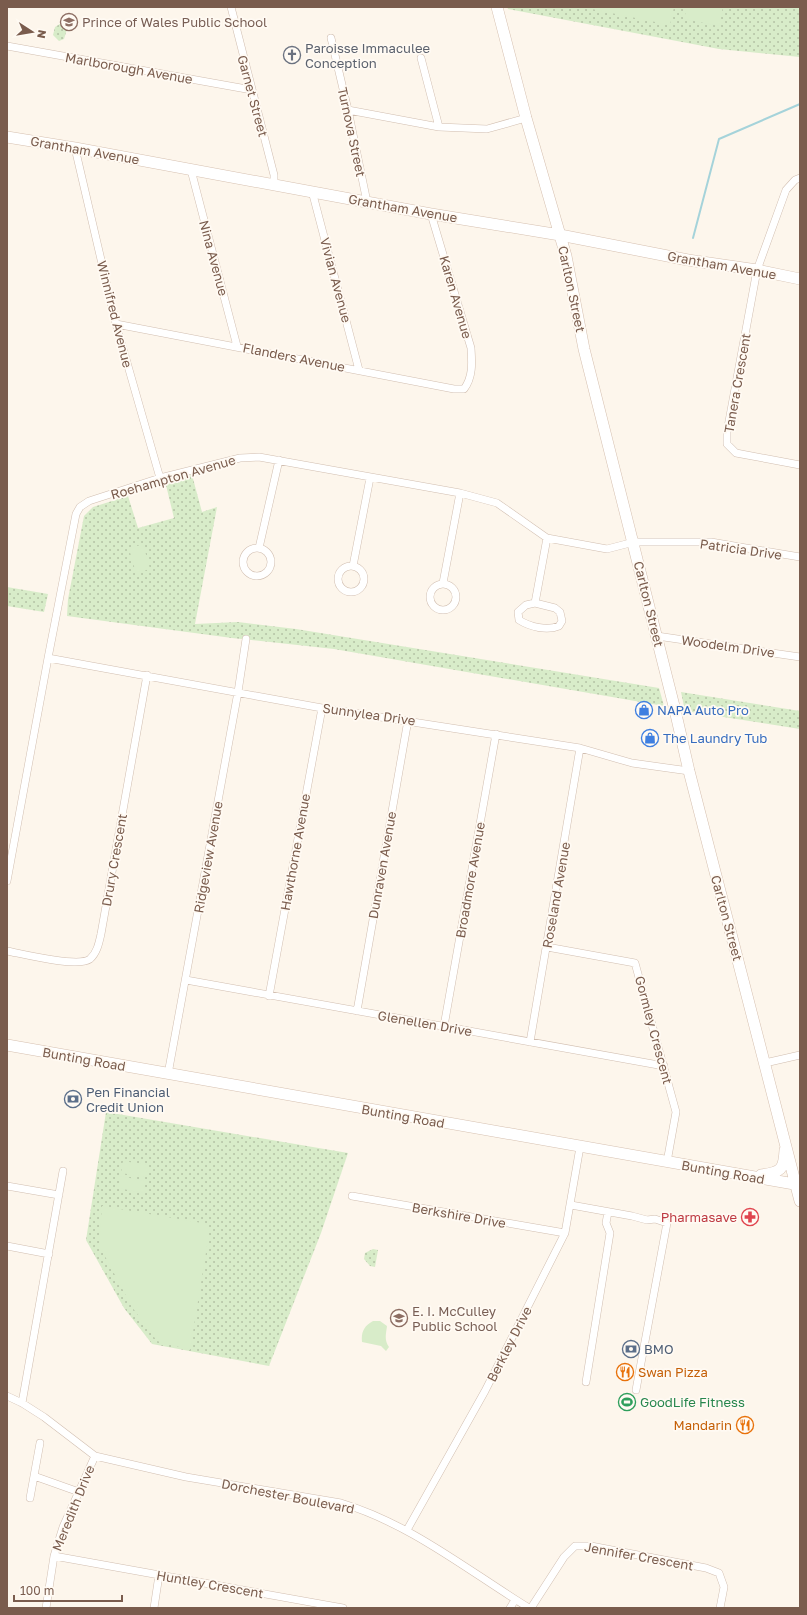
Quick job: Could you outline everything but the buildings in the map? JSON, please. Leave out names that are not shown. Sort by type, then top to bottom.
[{"type":"main road","name":"Carlton Street","points":[[497,7],[526,118],[566,256],[584,349],[634,542],[689,771],[785,1141],[798,1185],[800,1201]]},
{"type":"main road","name":"Grantham Avenue","points":[[7,137],[312,191],[431,214],[560,234],[688,260],[757,270],[800,279]]},
{"type":"main road","name":"Bunting Road","points":[[7,1045],[798,1185]]},
{"type":"main road","points":[[752,1176],[775,1173],[781,1169],[784,1162],[785,1141]]},
{"type":"street","name":"Garnet Street","points":[[231,7],[274,175],[274,185]]},
{"type":"street","name":"Turnova Street","points":[[330,38],[348,110],[367,202]]},
{"type":"street","name":"Marlborough Avenue","points":[[7,46],[252,90]]},
{"type":"street","points":[[421,58],[439,127]]},
{"type":"street","points":[[348,110],[439,127],[486,129],[526,118]]},
{"type":"street","name":"Winnifred Avenue","points":[[75,148],[116,324],[160,478]]},
{"type":"street","name":"Nina Avenue","points":[[191,170],[237,346]]},
{"type":"street","points":[[757,270],[786,190],[795,180],[800,178]]},
{"type":"street","name":"Vivian Avenue","points":[[312,191],[359,370]]},
{"type":"street","name":"Karen Avenue","points":[[431,214],[471,348],[472,365],[469,382]]},
{"type":"street","name":"Tanera Crescent","points":[[757,270],[727,432],[727,444],[736,453],[800,465]]},
{"type":"street","name":"Flanders Avenue","points":[[116,324],[237,346],[454,389],[464,389],[469,382]]},
{"type":"street","name":"Roehampton Avenue","points":[[7,881],[76,514],[80,507],[89,501],[160,478],[240,458],[259,457],[460,493],[497,503],[547,538],[607,549],[634,542]]},
{"type":"street","points":[[259,548],[279,460]]},
{"type":"street","points":[[353,566],[370,478]]},
{"type":"street","points":[[443,583],[460,493]]},
{"type":"street","points":[[535,603],[547,538]]},
{"type":"street","name":"Patricia Drive","points":[[634,542],[711,542],[800,557]]},
{"type":"street","points":[[535,603],[555,608],[560,612],[562,621],[559,626],[552,629],[528,625],[519,620],[518,612],[526,605],[535,603]]},
{"type":"street","name":"Woodelm Drive","points":[[657,636],[800,657]]},
{"type":"street","name":"Ridgeview Avenue","points":[[168,1074],[238,692],[246,639]]},
{"type":"street","name":"Sunnylea Drive","points":[[48,658],[322,708],[408,720],[580,748],[632,763],[689,771]]},
{"type":"street","name":"Drury Crescent","points":[[7,951],[74,963],[88,960],[96,952],[101,934],[147,675]]},
{"type":"street","name":"Hawthorne Avenue","points":[[268,996],[322,708]]},
{"type":"street","name":"Dunraven Avenue","points":[[357,1011],[408,720]]},
{"type":"street","name":"Broadmore Avenue","points":[[444,1026],[496,734]]},
{"type":"street","name":"Roseland Avenue","points":[[530,1042],[580,748]]},
{"type":"street","name":"Gormley Crescent","points":[[547,947],[635,963],[676,1112],[667,1162]]},
{"type":"street","name":"Glenellen Drive","points":[[186,980],[268,996],[664,1066]]},
{"type":"street","points":[[765,1063],[800,1055]]},
{"type":"street","name":"Berkley Drive","points":[[407,1530],[485,1391],[565,1233],[580,1147]]},
{"type":"street","points":[[22,1403],[63,1171]]},
{"type":"street","points":[[7,1186],[59,1195]]},
{"type":"street","name":"Berkshire Drive","points":[[352,1196],[565,1233]]},
{"type":"street","points":[[571,1205],[647,1220],[655,1219],[667,1223],[636,1390]]},
{"type":"street","points":[[586,1382],[610,1232],[606,1223],[608,1212]]},
{"type":"street","points":[[7,1246],[48,1254]]},
{"type":"street","points":[[7,1396],[22,1403],[95,1456]]},
{"type":"street","points":[[30,1498],[40,1443]]},
{"type":"street","name":"Dorchester Boulevard","points":[[95,1456],[186,1477],[341,1504],[359,1509],[407,1530],[530,1608]]},
{"type":"street","name":"Meredith Drive","points":[[46,1608],[54,1556],[63,1527],[95,1456]]},
{"type":"street","points":[[34,1476],[79,1492]]},
{"type":"street","name":"Jennifer Crescent","points":[[530,1608],[564,1557],[575,1546],[591,1546],[706,1568],[719,1573],[724,1587],[720,1608]]},
{"type":"street","name":"Huntley Crescent","points":[[54,1556],[343,1608]]},
{"type":"street","points":[[154,1608],[159,1575]]},
{"type":"street","points":[[510,1608],[516,1600]]},
{"type":"green space","points":[[507,7],[800,7],[800,57],[719,49],[508,9]]},
{"type":"green space","points":[[582,7],[674,7],[670,25]]},
{"type":"green space","points":[[687,7],[723,7],[719,26],[684,19]]},
{"type":"green space","points":[[63,22],[68,26],[64,39],[59,41],[53,35],[55,27]]},
{"type":"green space","points":[[192,475],[202,512],[217,507],[195,624],[238,622],[296,629],[659,688],[664,706],[334,649],[232,638],[67,616],[68,599],[84,516],[93,507],[128,496],[138,528],[174,518],[165,481]]},
{"type":"green space","points":[[143,544],[150,569],[136,573],[129,549]]},
{"type":"green space","points":[[7,587],[48,594],[44,612],[7,606]]},
{"type":"green space","points":[[681,692],[800,711],[800,729],[685,711]]},
{"type":"green space","points":[[106,1112],[348,1153],[321,1233],[269,1366],[152,1344],[124,1308],[86,1240]]},
{"type":"green space","points":[[123,1161],[148,1165],[146,1177],[121,1173]]},
{"type":"green space","points":[[120,1176],[145,1181],[143,1193],[118,1188]]},
{"type":"green space","points":[[102,1206],[208,1224],[208,1240],[190,1350],[157,1341],[132,1307],[99,1245]]},
{"type":"green space","points":[[373,1249],[378,1250],[375,1267],[370,1266],[364,1259],[365,1253]]},
{"type":"green space","points":[[373,1321],[380,1321],[387,1326],[386,1339],[389,1347],[386,1351],[381,1346],[362,1342],[364,1330],[367,1325]]},
{"type":"waterway","points":[[693,238],[719,139],[800,104]]},
{"type":"place","name":"Prince of Wales Public School","points":[[69,22]]},
{"type":"place","name":"Paroisse Immaculee Conception","points":[[292,55]]},
{"type":"place","name":"NAPA Auto Pro","points":[[644,710]]},
{"type":"place","name":"The Laundry Tub","points":[[650,738]]},
{"type":"place","name":"Pen Financial Credit Union","points":[[73,1099]]},
{"type":"place","name":"Pharmasave","points":[[750,1217]]},
{"type":"place","name":"E. I. McCulley Public School","points":[[399,1318]]},
{"type":"place","name":"BMO","points":[[631,1349]]},
{"type":"place","name":"Swan Pizza","points":[[625,1372]]},
{"type":"place","name":"GoodLife Fitness","points":[[627,1402]]},
{"type":"place","name":"Mandarin","points":[[745,1425]]}]
